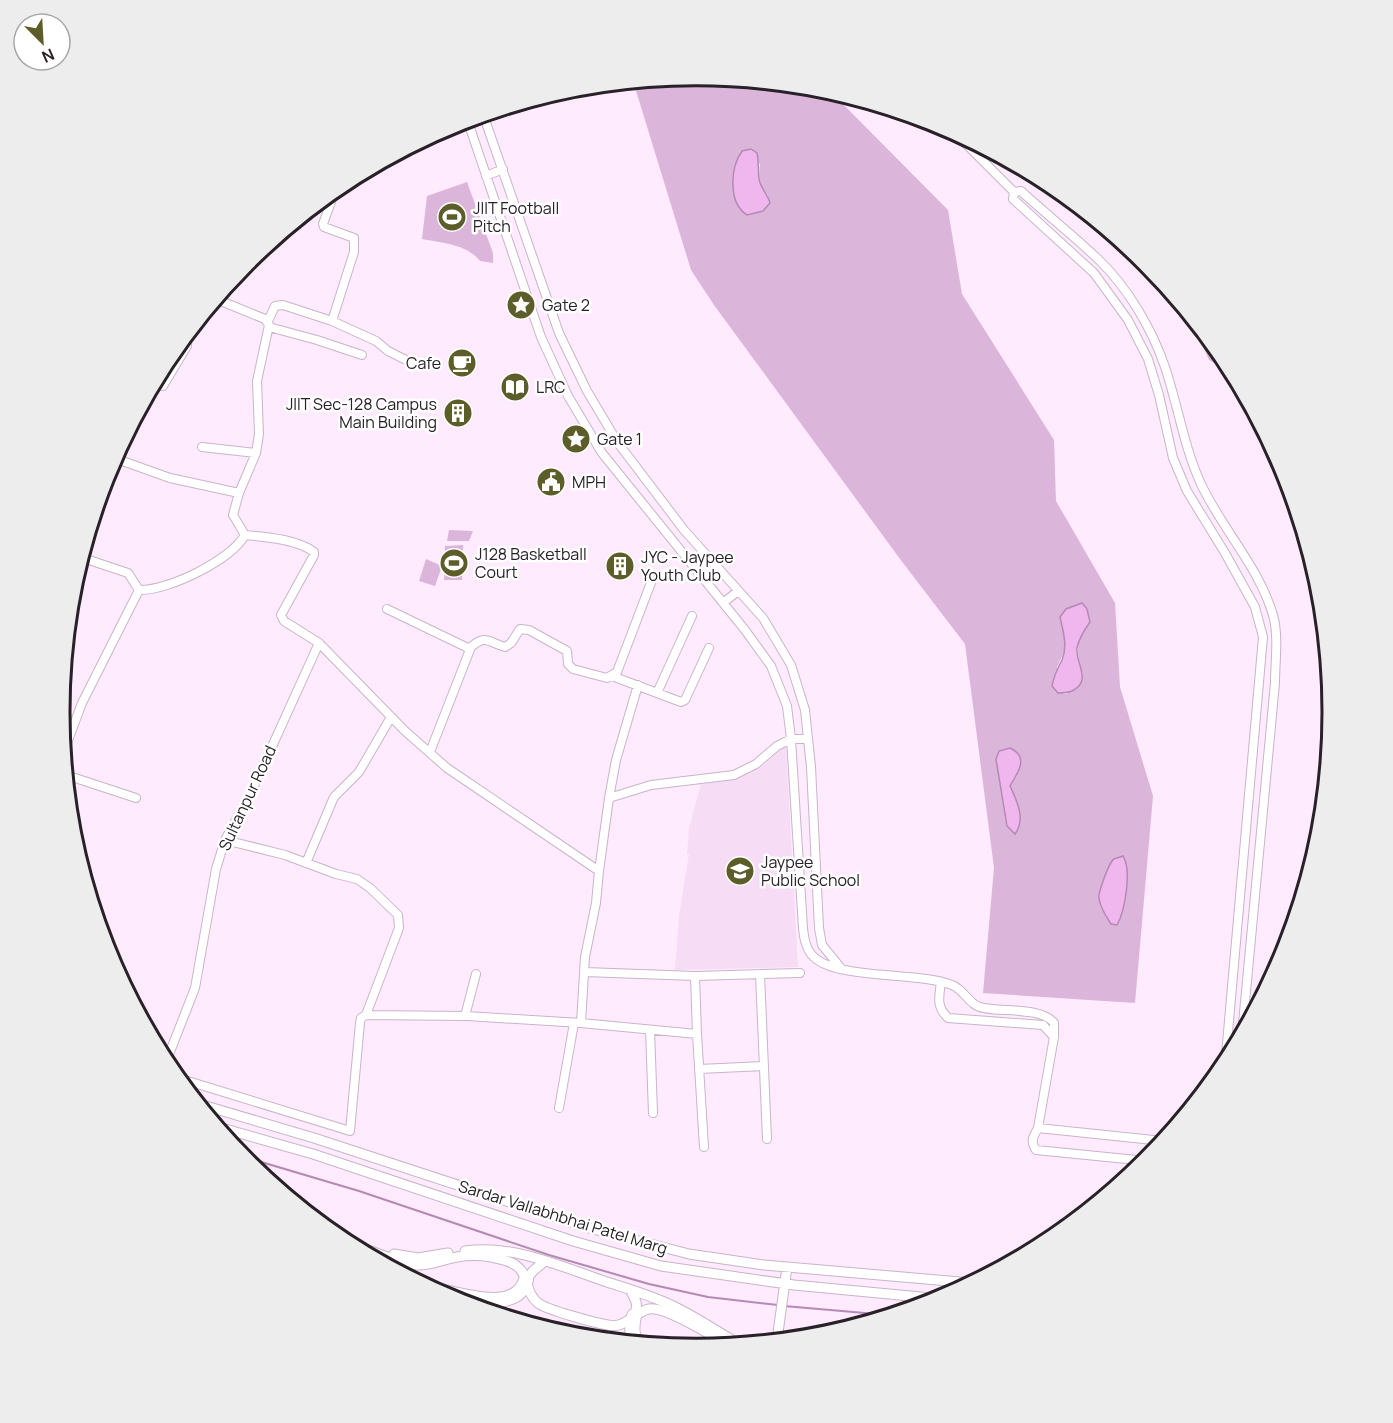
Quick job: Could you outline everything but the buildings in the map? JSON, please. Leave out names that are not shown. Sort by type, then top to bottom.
[{"type":"highway","points":[[479,1298],[490,1300],[512,1298],[520,1293],[526,1280]]},
{"type":"highway","points":[[634,1316],[634,1334]]},
{"type":"street","points":[[486,122],[559,333],[587,391],[618,443],[677,521],[762,618],[791,665],[805,710],[819,928],[822,945],[841,968]]},
{"type":"street","points":[[469,128],[541,337],[568,396],[602,453],[771,666],[788,706],[805,941],[811,954],[823,964],[841,968],[931,979],[953,985],[974,1005],[981,1008],[1028,1012],[1050,1017],[1054,1023],[1054,1037],[1038,1128],[1032,1138],[1032,1144],[1036,1150],[1041,1152],[1133,1160]]},
{"type":"street","points":[[971,149],[1014,192]]},
{"type":"street","points":[[486,176],[503,169]]},
{"type":"street","points":[[1014,192],[1021,191],[1100,261],[1128,296],[1150,331],[1165,366],[1188,452],[1202,486],[1250,566],[1273,617],[1276,638],[1275,672],[1244,1016]]},
{"type":"street","points":[[1014,192],[1013,199],[1094,273],[1128,320],[1148,359],[1159,395],[1173,459],[1186,491],[1225,553],[1255,607],[1258,617],[1263,637],[1257,721],[1227,1043]]},
{"type":"street","points":[[330,204],[324,227],[354,238],[355,241],[354,252],[332,321]]},
{"type":"street","points":[[223,302],[268,324],[362,355]]},
{"type":"street","points":[[245,535],[233,515],[239,493],[256,453],[259,434],[257,381],[273,309],[279,305],[332,321],[376,341],[388,351],[410,362]]},
{"type":"street","points":[[162,386],[177,362]]},
{"type":"street","points":[[202,447],[256,453]]},
{"type":"street","points":[[123,461],[170,478],[239,493]]},
{"type":"street","points":[[139,590],[147,590],[183,578],[221,560],[245,535]]},
{"type":"street","points":[[245,535],[273,538],[306,547],[314,552],[281,615],[284,621],[319,644],[447,768],[598,871]]},
{"type":"street","points":[[89,561],[128,573],[139,590]]},
{"type":"street","points":[[612,676],[620,666],[652,580]]},
{"type":"street","points":[[71,733],[87,692],[139,590]]},
{"type":"street","points":[[723,603],[738,591]]},
{"type":"street","points":[[387,609],[462,646],[471,648]]},
{"type":"street","points":[[657,693],[692,616]]},
{"type":"street","points":[[430,752],[471,648],[479,640],[505,647],[511,643],[517,631],[523,629],[564,648],[569,655],[568,664],[573,669],[601,678],[612,676],[683,702],[709,648]]},
{"type":"street","name":"Sultanpur Road","points":[[171,1050],[195,988],[216,869],[225,840],[250,795],[319,644]]},
{"type":"street","points":[[559,1108],[578,1023],[588,941],[596,903],[598,871],[616,760],[638,685]]},
{"type":"street","points":[[306,862],[334,797],[359,772],[392,717]]},
{"type":"street","points":[[1257,721],[1271,722]]},
{"type":"street","points":[[609,798],[651,785],[734,775],[756,764],[777,747],[792,739],[808,739]]},
{"type":"street","points":[[75,778],[136,798]]},
{"type":"street","points":[[225,840],[269,850],[364,883],[399,918],[399,928],[366,1016]]},
{"type":"street","points":[[585,972],[695,976],[800,973]]},
{"type":"street","points":[[465,1016],[476,974]]},
{"type":"street","points":[[760,974],[767,1139]]},
{"type":"street","points":[[695,976],[704,1147]]},
{"type":"street","points":[[941,982],[940,1010],[948,1018],[1043,1025],[1054,1037]]},
{"type":"street","points":[[193,1082],[350,1131],[360,1023],[361,1018],[366,1016],[465,1016],[697,1034]]},
{"type":"street","points":[[650,1030],[653,1113]]},
{"type":"street","points":[[699,1069],[764,1066]]},
{"type":"street","name":"Sardar Vallabhbhai Patel Marg","points":[[212,1108],[314,1138],[589,1228],[689,1254],[788,1267],[956,1281]]},
{"type":"street","points":[[1038,1128],[1152,1140]]},
{"type":"street","name":"Sardar Vallabhbhai Patel Marg","points":[[233,1131],[313,1154],[573,1241],[660,1266],[784,1288],[916,1297]]},
{"type":"street","points":[[380,1252],[418,1258],[485,1250],[513,1253],[546,1261],[677,1308],[726,1337]]},
{"type":"street","points":[[383,1254],[415,1265],[459,1257],[491,1257],[518,1265],[533,1297],[543,1305],[614,1326],[655,1309],[681,1319],[714,1337]]},
{"type":"street","points":[[526,1280],[546,1261]]},
{"type":"street","points":[[778,1332],[788,1267]]},
{"type":"street","points":[[630,1290],[638,1307],[634,1316]]},
{"type":"shaded area","points":[[696,86],[737,87],[778,91],[842,103],[948,210],[962,294],[1054,440],[1056,501],[1115,603],[1120,687],[1153,796],[1135,1003],[983,993],[994,868],[965,644],[900,559],[714,305],[691,270],[635,89]],"holes":[[[742,151],[760,164],[759,182],[768,196],[740,210],[733,180],[738,158]],[[1060,617],[1090,621],[1078,646],[1083,674],[1077,688],[1066,694],[1058,693],[1057,667],[1064,652],[1065,636]],[[996,759],[1019,771],[1010,786],[1007,826]]]},
{"type":"shaded area","points":[[751,149],[757,153],[760,182],[770,203],[763,211],[747,215],[741,210],[734,194],[733,176],[742,151]]},
{"type":"shaded area","name":"JIIT Football Pitch","points":[[467,182],[493,253],[493,263],[480,261],[475,255],[461,248],[422,239],[427,196]]},
{"type":"shaded area","points":[[1200,341],[1217,364],[1209,360]]},
{"type":"shaded area","points":[[449,530],[473,531],[469,541],[447,541]]},
{"type":"shaded area","name":"J128 Basketball Court","points":[[463,545],[462,580],[444,580],[445,546]]},
{"type":"shaded area","points":[[426,559],[442,566],[435,586],[419,581]]},
{"type":"shaded area","points":[[1082,603],[1087,609],[1090,622],[1077,648],[1082,671],[1081,682],[1072,691],[1058,693],[1052,686],[1065,649],[1060,617],[1066,609]]},
{"type":"shaded area","name":"Jaypee Public School","points":[[782,748],[786,748],[798,967],[675,970],[679,916],[689,854],[687,854],[689,828],[701,784],[731,780],[763,766]]},
{"type":"shaded area","points":[[1010,748],[1021,760],[1019,770],[1010,786],[1018,804],[1020,816],[1015,834],[1007,826],[996,759],[999,751]]},
{"type":"shaded area","points":[[1123,856],[1126,862],[1127,880],[1123,910],[1117,925],[1111,924],[1105,915],[1099,895],[1112,861]]},
{"type":"waterway","points":[[263,1163],[359,1191],[549,1255],[649,1284],[708,1297],[778,1305]]},
{"type":"waterway","points":[[784,1306],[868,1313]]},
{"type":"place","name":"JIIT Football Pitch","points":[[452,217]]},
{"type":"place","name":"Gate 2","points":[[521,305]]},
{"type":"place","name":"Cafe","points":[[462,363]]},
{"type":"place","name":"LRC","points":[[515,387]]},
{"type":"place","name":"JIIT Sec-128 Campus Main Building","points":[[458,413]]},
{"type":"place","name":"Gate 1","points":[[576,439]]},
{"type":"place","name":"MPH","points":[[551,482]]},
{"type":"place","name":"J128 Basketball Court","points":[[454,563]]},
{"type":"place","name":"JYC - Jaypee Youth Club","points":[[620,566]]},
{"type":"place","name":"Jaypee Public School","points":[[740,871]]}]
